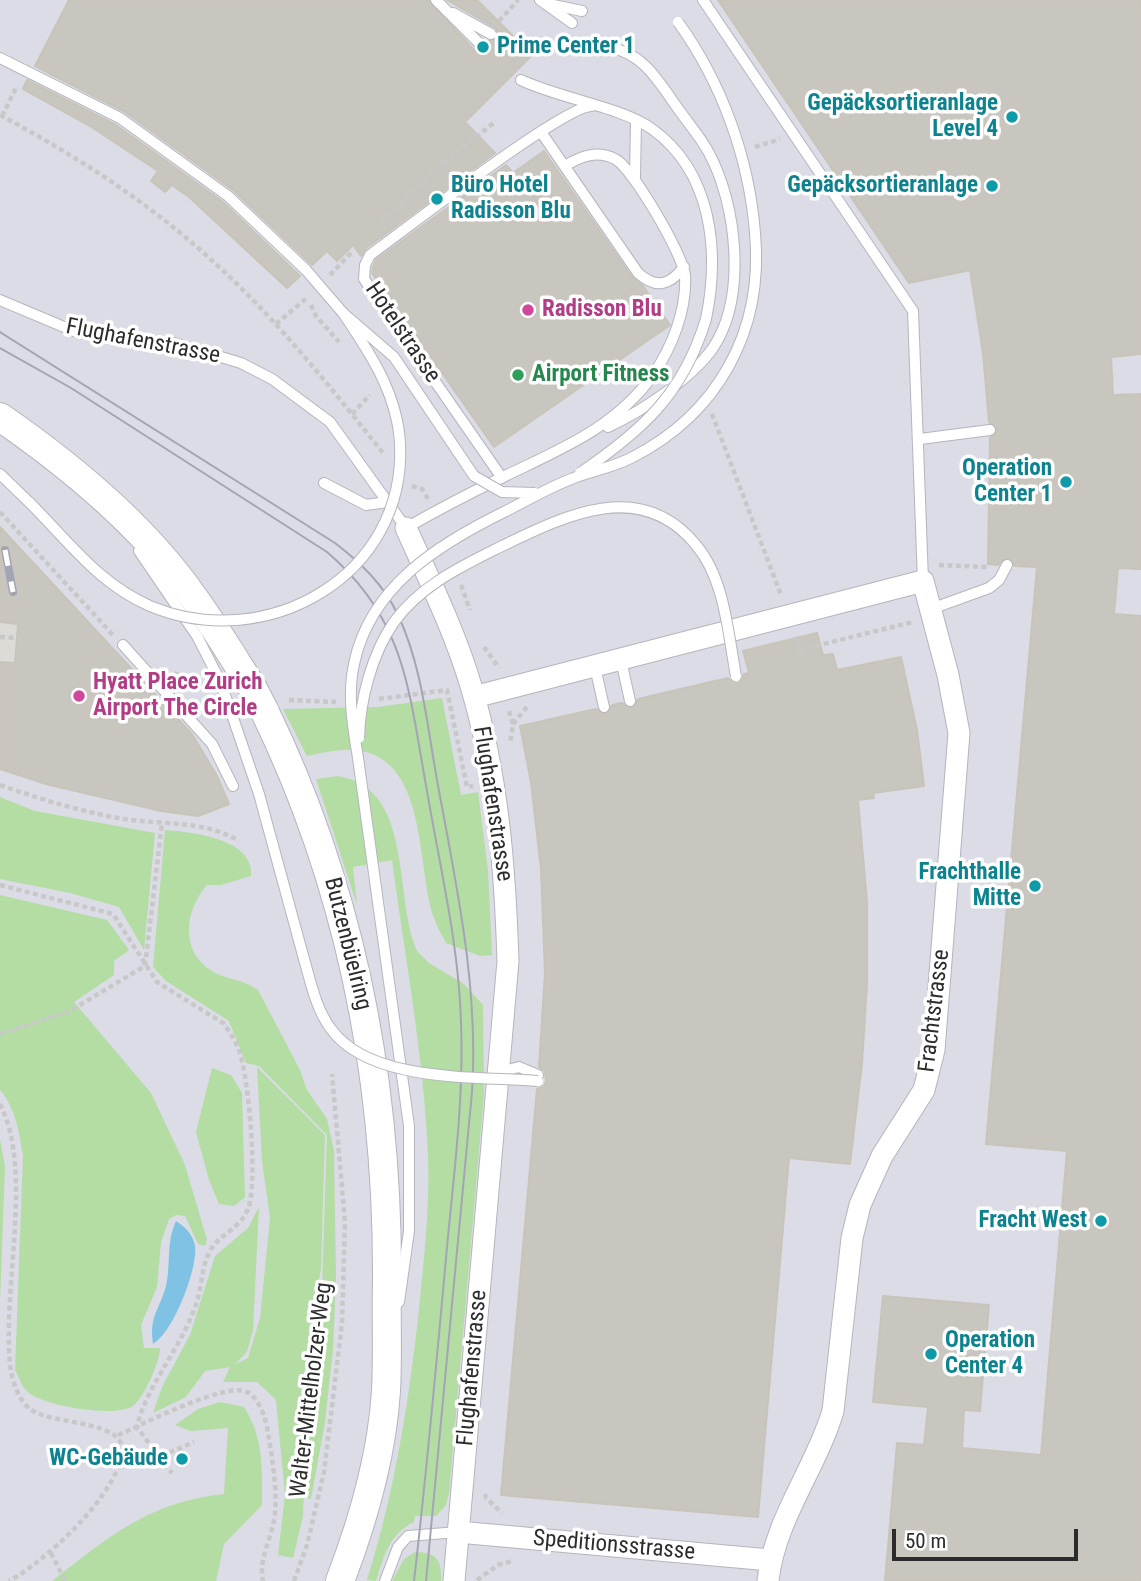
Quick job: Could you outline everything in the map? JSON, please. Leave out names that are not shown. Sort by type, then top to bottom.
[{"type":"main road","name":"Butzenbüelring","points":[[0,417],[83,481],[149,543],[179,578],[265,699],[294,774],[348,937],[374,1060],[387,1212],[386,1392],[370,1489],[358,1534],[340,1581]]},
{"type":"street","name":"Flughafenstrasse","points":[[406,528],[443,610],[474,697],[493,782],[505,884],[509,961],[454,1581]]},
{"type":"street","name":"Frachtstrasse","points":[[769,1570],[826,1436],[833,1411],[852,1238],[860,1205],[882,1156],[924,1090],[934,1050],[959,733],[956,707],[923,581]]},
{"type":"street","points":[[474,697],[923,581]]},
{"type":"street","name":"Speditionsstrasse","points":[[458,1532],[769,1570]]},
{"type":"lane","points":[[702,0],[913,312],[920,439],[923,581]]},
{"type":"lane","points":[[543,2],[582,11]]},
{"type":"lane","points":[[543,2],[572,23]]},
{"type":"lane","points":[[440,4],[490,33]]},
{"type":"lane","points":[[440,4],[482,46]]},
{"type":"lane","points":[[386,1392],[410,1231],[412,1159],[404,1072],[351,707],[353,665],[362,638],[381,603],[402,577],[439,546],[572,478],[633,457],[692,417],[730,365],[753,298],[757,250],[744,169],[712,79],[678,22]]},
{"type":"lane","points":[[406,528],[644,407],[711,350],[726,318],[733,277],[729,212],[709,152],[648,68],[633,55],[611,48]]},
{"type":"lane","points":[[0,58],[120,118],[228,196],[306,270],[343,313],[394,357],[474,476],[502,492],[523,494],[547,490]]},
{"type":"lane","points":[[522,80],[652,128],[679,157],[704,200],[712,258],[706,319],[694,354],[659,409],[633,436],[572,478]]},
{"type":"lane","name":"Hotelstrasse","points":[[502,478],[364,279],[363,273],[370,255],[541,132],[577,108],[592,106]]},
{"type":"lane","points":[[635,179],[636,121]]},
{"type":"lane","points":[[541,132],[638,273],[650,284],[662,285],[674,279],[684,267]]},
{"type":"lane","points":[[565,166],[591,154],[606,155],[624,164],[673,240],[684,267],[684,294],[679,320],[664,356],[626,405],[583,439]]},
{"type":"lane","name":"Flughafenstrasse","points":[[0,300],[76,332],[104,338],[174,343],[241,363],[315,408],[330,422],[406,528]]},
{"type":"lane","points":[[0,474],[103,578],[136,599],[167,611],[200,618],[253,618],[298,606],[328,589],[355,566],[382,530],[395,495],[400,463],[397,423],[385,383],[343,313]]},
{"type":"lane","points":[[920,439],[990,430]]},
{"type":"lane","points":[[83,481],[168,589],[219,679],[259,794],[304,959],[326,1021],[345,1045],[361,1056],[396,1069],[538,1078],[519,1067],[500,1072]]},
{"type":"lane","points":[[324,482],[366,505],[388,502]]},
{"type":"lane","points":[[358,758],[363,704],[374,663],[381,644],[407,607],[436,582],[461,566],[558,519],[584,510],[615,507],[651,513],[675,525],[696,544],[717,585],[738,676],[731,632]]},
{"type":"lane","points":[[931,609],[989,589],[999,580],[1007,565]]},
{"type":"lane","points":[[123,645],[212,744],[233,786]]},
{"type":"lane","points":[[621,660],[630,701]]},
{"type":"lane","points":[[595,667],[604,707]]},
{"type":"lane","points":[[385,1581],[398,1546],[408,1536],[458,1532]]},
{"type":"path","points":[[490,33],[518,0]]},
{"type":"path","points":[[16,88],[1,115],[105,177],[155,212],[218,266],[275,324],[352,414]]},
{"type":"path","points":[[380,224],[428,176],[496,121]]},
{"type":"path","points":[[749,148],[780,139]]},
{"type":"path","points":[[275,324],[308,297]]},
{"type":"path","points":[[0,512],[123,645]]},
{"type":"path","points":[[975,575],[986,567]]},
{"type":"path","points":[[458,579],[471,614]]},
{"type":"path","points":[[799,650],[911,624],[931,609]]},
{"type":"path","points":[[0,637],[17,638]]},
{"type":"path","points":[[480,637],[485,648],[498,663]]},
{"type":"path","points":[[367,700],[447,690],[467,787]]},
{"type":"path","points":[[265,699],[341,702]]},
{"type":"path","points":[[0,785],[94,813],[206,827],[239,841]]},
{"type":"path","points":[[145,966],[162,822]]},
{"type":"path","points":[[0,885],[113,914],[157,982],[212,1015],[231,1034],[242,1059],[248,1095],[252,1186],[250,1206],[242,1222],[209,1253],[187,1327],[141,1411],[137,1427],[172,1473]]},
{"type":"path","points":[[0,1034],[68,1012],[145,966]]},
{"type":"path","name":"Walter-Mittelholzer-Weg","points":[[294,1581],[307,1545],[324,1472],[342,1323],[345,1222],[332,1074]]},
{"type":"path","points":[[0,1104],[13,1140],[7,1330],[13,1383],[30,1409],[43,1416],[108,1429],[118,1435],[122,1454],[113,1476],[86,1515],[51,1553],[9,1581]]},
{"type":"path","name":"Walter-Mittelholzer-Weg","points":[[118,1435],[197,1399],[234,1390],[246,1391],[256,1399],[267,1424],[275,1470],[275,1515],[261,1571],[263,1581]]},
{"type":"path","points":[[159,1457],[194,1442]]},
{"type":"path","points":[[51,1553],[65,1581]]},
{"type":"path","points":[[477,1581],[498,1565]]},
{"type":"shaded area","points":[[0,0],[1141,0],[1141,1581],[0,1581]]},
{"type":"shaded area","points":[[0,622],[18,624],[15,663],[0,662]]},
{"type":"green space","points":[[442,698],[461,795],[478,792],[488,870],[492,955],[480,956],[446,943],[441,934],[428,897],[416,818],[408,793],[396,772],[379,757],[355,750],[307,756],[283,709],[378,707]]},
{"type":"green space","points":[[337,776],[362,785],[379,801],[390,822],[397,848],[410,929],[417,951],[429,963],[464,984],[483,1005],[484,1094],[449,1493],[446,1505],[436,1516],[415,1516],[414,1522],[393,1539],[376,1581],[367,1580],[393,1479],[406,1412],[415,1343],[426,1232],[428,1155],[418,1044],[392,860],[353,867],[357,905],[316,779]]},
{"type":"green space","points":[[0,797],[35,811],[155,833],[144,950],[119,907],[70,893],[0,879]]},
{"type":"green space","points":[[165,830],[219,839],[243,853],[249,863],[251,876],[221,885],[207,885],[190,918],[190,942],[201,963],[212,971],[258,990],[300,1070],[307,1090],[327,1119],[334,1151],[336,1278],[333,1349],[325,1422],[311,1499],[307,1498],[309,1463],[303,1394],[322,1288],[327,1135],[259,1066],[246,1063],[229,1021],[166,981],[153,967]]},
{"type":"green space","points":[[0,895],[107,920],[129,950],[114,961],[114,975],[74,1002],[151,1093],[185,1165],[207,1240],[205,1246],[198,1244],[185,1216],[176,1215],[169,1219],[161,1242],[157,1287],[141,1325],[144,1348],[160,1348],[159,1354],[151,1379],[142,1395],[133,1406],[124,1409],[80,1409],[38,1398],[27,1391],[15,1370],[23,1156],[13,1113],[0,1090]]},
{"type":"green space","points":[[257,1067],[325,1135],[321,1268],[301,1394],[305,1462],[303,1516],[293,1558],[278,1555],[285,1495],[276,1400],[257,1382],[223,1382],[230,1367],[205,1371],[186,1397],[153,1413],[162,1387],[190,1335],[215,1256],[248,1228],[259,1207],[253,1330],[247,1352],[234,1365],[248,1358],[260,1318],[270,1218],[262,1161]]},
{"type":"green space","points":[[212,1068],[231,1075],[242,1093],[245,1197],[234,1206],[219,1204],[209,1180],[196,1132]]},
{"type":"green space","points":[[0,1140],[5,1166],[0,1302]]},
{"type":"green space","points":[[220,1402],[244,1407],[251,1419],[260,1454],[262,1505],[224,1544],[216,1581],[52,1581],[112,1536],[152,1513],[197,1498],[224,1494],[228,1428],[190,1431],[175,1425],[198,1409]]},
{"type":"green space","points":[[415,1552],[436,1558],[441,1581],[392,1581],[404,1559]]},
{"type":"water","points":[[176,1221],[188,1231],[194,1242],[193,1269],[176,1314],[161,1338],[153,1344],[154,1320],[166,1286],[171,1237]]},
{"type":"building","points":[[69,0],[428,0],[476,52],[483,54],[489,49],[488,41],[497,38],[497,29],[447,0],[477,0],[532,55],[465,122],[495,153],[365,249],[361,256],[353,245],[337,261],[327,251],[312,265],[233,190],[125,112],[35,66]]},
{"type":"building","points":[[718,0],[1141,0],[1141,354],[1111,357],[1113,395],[1141,394],[1141,569],[1118,568],[1114,614],[1141,616],[1141,1581],[885,1581],[897,1443],[924,1445],[928,1407],[873,1402],[883,1296],[989,1305],[980,1411],[964,1410],[962,1448],[1041,1455],[1067,1151],[986,1144],[1037,567],[1015,566],[1007,557],[998,565],[988,564],[990,438],[998,430],[989,422],[983,353],[970,270],[909,283]]},
{"type":"building","points":[[27,80],[116,125],[223,202],[300,276],[287,288],[189,197],[172,185],[165,192],[151,181],[158,171],[93,128],[23,89]]},
{"type":"building","name":"Radisson Blu","points":[[544,151],[632,277],[643,286],[670,325],[494,447],[372,273],[373,267],[376,260],[506,165],[513,173]]},
{"type":"building","name":"Hyatt Place Zurich Airport The Circle","points":[[0,527],[192,734],[217,776],[229,804],[198,816],[161,811],[46,784],[0,769],[0,662],[15,663],[18,624],[0,622]]},
{"type":"building","points":[[817,633],[823,655],[833,654],[837,670],[901,657],[917,730],[924,786],[873,793],[874,798],[858,800],[867,902],[867,984],[862,1063],[850,1164],[789,1158],[758,1517],[501,1495],[537,1089],[544,1086],[546,1081],[545,1071],[539,1067],[545,973],[541,869],[531,782],[520,726],[596,709],[606,714],[612,705],[622,703],[632,708],[638,699],[728,678],[738,684],[744,674],[749,673],[743,651]]},
{"type":"tram line","points":[[0,332],[335,543],[379,584],[406,634],[423,696],[458,896],[469,974],[473,1052],[472,1092],[426,1581]]},
{"type":"tram line","points":[[0,348],[71,388],[327,552],[354,578],[374,604],[400,661],[415,722],[453,936],[462,1051],[455,1163],[414,1581]]},
{"type":"railway","points":[[5,550],[13,592]]},
{"type":"place","name":"Prime Center 1","points":[[483,47]]},
{"type":"place","name":"Gepäcksortieranlage Level 4","points":[[1012,117]]},
{"type":"place","name":"Gepäcksortieranlage","points":[[992,186]]},
{"type":"place","name":"Büro Hotel Radisson Blu","points":[[437,199]]},
{"type":"place","name":"Radisson Blu","points":[[528,310]]},
{"type":"place","name":"Airport Fitness","points":[[518,375]]},
{"type":"place","name":"Operation Center 1","points":[[1066,482]]},
{"type":"place","name":"Hyatt Place Zurich Airport The Circle","points":[[79,696]]},
{"type":"place","name":"Frachthalle Mitte","points":[[1035,886]]},
{"type":"place","name":"Fracht West","points":[[1101,1221]]},
{"type":"place","name":"Operation Center 4","points":[[931,1354]]},
{"type":"place","name":"WC-Gebäude","points":[[182,1459]]}]
